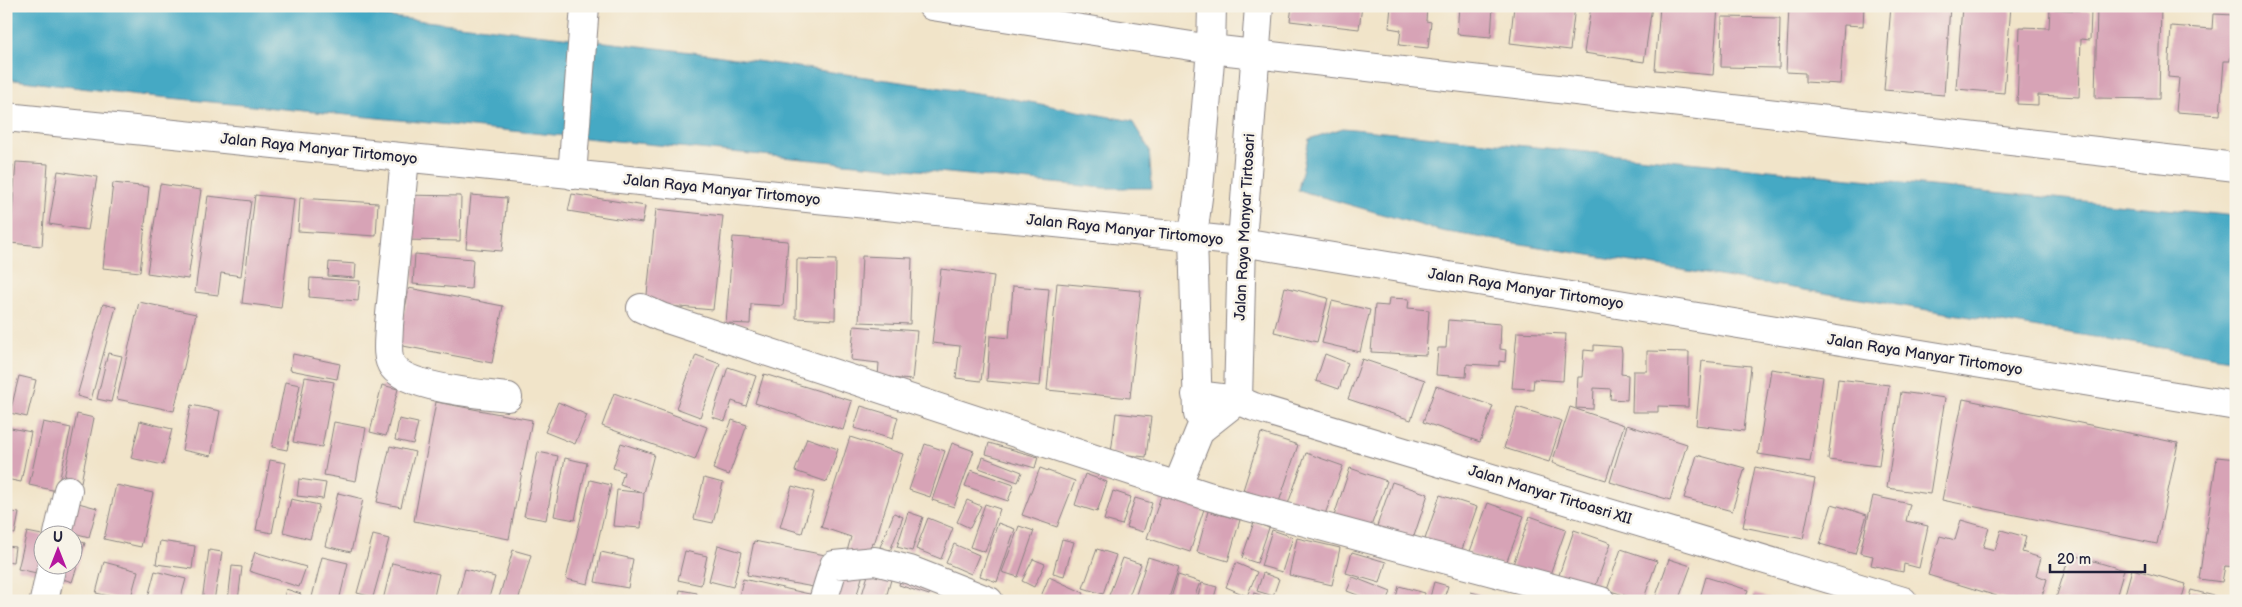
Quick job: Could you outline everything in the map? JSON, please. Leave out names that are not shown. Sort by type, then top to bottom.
[{"type":"street","points":[[572,175],[585,6]]},
{"type":"street","points":[[932,6],[1211,49],[2236,168]]},
{"type":"street","points":[[1181,476],[1200,430],[1196,394],[1193,236],[1199,190],[1211,49],[1212,6]]},
{"type":"street","name":"Jalan Raya Manyar Tirtosari","points":[[1238,400],[1242,242],[1259,6]]},
{"type":"street","name":"Jalan Raya Manyar Tirtomoyo","points":[[6,117],[1242,242],[2236,406]]},
{"type":"street","points":[[405,158],[389,325],[388,350],[392,367],[402,375],[444,388],[508,397]]},
{"type":"street","points":[[641,308],[660,318],[1181,476],[1218,498],[1601,601]]},
{"type":"street","name":"Jalan Manyar Tirtoasri XII","points":[[1196,394],[1238,400],[1902,601]]},
{"type":"street","points":[[1200,430],[1238,400]]},
{"type":"street","points":[[60,524],[68,490]]},
{"type":"street","points":[[823,601],[834,565],[875,561],[910,570],[989,601]]},
{"type":"street","points":[[44,601],[50,574]]},
{"type":"water","points":[[6,6],[297,6],[708,54],[997,96],[1132,121],[1149,149],[1152,188],[1104,188],[139,95],[6,79]]},
{"type":"water","points":[[1343,128],[2236,216],[2236,360],[1441,231],[1298,190],[1309,139]]},
{"type":"building","points":[[1292,6],[1362,6],[1359,29],[1290,21]]},
{"type":"building","points":[[1391,6],[1427,6],[1426,21],[1431,22],[1428,48],[1399,45],[1401,30],[1389,28]]},
{"type":"building","points":[[1459,6],[1493,6],[1491,37],[1457,34]]},
{"type":"building","points":[[1514,6],[1575,6],[1570,50],[1510,43]]},
{"type":"building","points":[[1591,6],[1652,6],[1644,62],[1584,53]]},
{"type":"building","points":[[1660,6],[1718,6],[1713,75],[1655,70]]},
{"type":"building","points":[[1762,6],[1787,6],[1786,10],[1762,9]]},
{"type":"building","points":[[1789,6],[1864,6],[1863,26],[1844,25],[1840,84],[1805,82],[1805,73],[1786,72]]},
{"type":"building","points":[[1891,6],[1950,6],[1944,95],[1884,90]]},
{"type":"building","points":[[1962,6],[2011,6],[2004,93],[1956,89]]},
{"type":"building","points":[[2097,6],[2161,6],[2159,99],[2095,98]]},
{"type":"building","points":[[2050,9],[2091,11],[2090,40],[2081,39],[2079,97],[2038,95],[2038,105],[2017,104],[2020,27],[2049,28]]},
{"type":"building","points":[[2213,14],[2234,15],[2230,61],[2224,61],[2220,115],[2176,112],[2179,78],[2168,77],[2171,26],[2212,29]]},
{"type":"building","points":[[1722,17],[1780,18],[1779,68],[1721,67]]},
{"type":"building","points":[[16,162],[48,164],[42,246],[10,243]]},
{"type":"building","points":[[6,164],[13,165],[8,215],[6,215]]},
{"type":"building","points":[[58,171],[97,177],[88,230],[49,224]]},
{"type":"building","points":[[113,183],[149,187],[140,272],[103,268]]},
{"type":"building","points":[[160,184],[201,190],[188,279],[147,273]]},
{"type":"building","points":[[572,194],[645,206],[642,223],[568,211]]},
{"type":"building","points":[[255,195],[294,199],[281,308],[242,303]]},
{"type":"building","points":[[403,195],[461,196],[460,241],[402,240]]},
{"type":"building","points":[[471,195],[507,198],[502,251],[466,248]]},
{"type":"building","points":[[208,196],[251,201],[241,276],[221,273],[218,295],[195,292]]},
{"type":"building","points":[[300,198],[378,203],[376,236],[298,231]]},
{"type":"building","points":[[656,209],[723,216],[713,310],[646,304]]},
{"type":"building","points":[[733,237],[788,241],[783,306],[751,304],[750,324],[726,323]]},
{"type":"building","points":[[415,254],[473,259],[471,289],[413,284]]},
{"type":"building","points":[[862,256],[912,258],[910,324],[859,322]]},
{"type":"building","points":[[797,259],[836,260],[835,320],[796,318]]},
{"type":"building","points":[[329,262],[356,264],[355,278],[328,276]]},
{"type":"building","points":[[941,269],[994,276],[981,381],[956,378],[960,346],[932,343]]},
{"type":"building","points":[[310,278],[360,281],[358,301],[309,297]]},
{"type":"building","points":[[1057,283],[1141,291],[1130,398],[1047,390]]},
{"type":"building","points":[[1013,286],[1049,289],[1040,386],[987,381],[990,336],[1009,338]]},
{"type":"building","points":[[1285,287],[1328,298],[1317,342],[1274,332]]},
{"type":"building","points":[[409,288],[503,306],[492,363],[398,345]]},
{"type":"building","points":[[1389,298],[1409,299],[1408,308],[1429,310],[1426,355],[1371,352],[1375,305],[1388,306]]},
{"type":"building","points":[[1332,301],[1370,310],[1360,352],[1322,343]]},
{"type":"building","points":[[139,302],[196,314],[174,411],[117,399]]},
{"type":"building","points":[[103,304],[116,307],[91,400],[77,396]]},
{"type":"building","points":[[1448,320],[1501,324],[1500,349],[1506,350],[1505,362],[1499,361],[1499,366],[1467,364],[1466,377],[1436,375],[1438,348],[1446,348]]},
{"type":"building","points":[[854,326],[917,331],[912,380],[878,377],[879,363],[851,360]]},
{"type":"building","points":[[1517,332],[1566,334],[1563,381],[1534,379],[1533,389],[1512,388]]},
{"type":"building","points":[[1594,345],[1621,347],[1621,374],[1628,375],[1627,400],[1610,399],[1611,389],[1594,388],[1593,409],[1576,408],[1578,377],[1582,377],[1584,350],[1594,351]]},
{"type":"building","points":[[1647,351],[1689,352],[1688,407],[1658,406],[1658,412],[1632,412],[1633,371],[1647,371]]},
{"type":"building","points":[[108,353],[122,356],[111,402],[97,399]]},
{"type":"building","points":[[293,354],[340,364],[337,379],[290,370]]},
{"type":"building","points":[[1325,354],[1348,363],[1339,389],[1316,381]]},
{"type":"building","points":[[696,355],[720,364],[700,417],[676,408]]},
{"type":"building","points":[[1362,359],[1425,380],[1411,420],[1348,399]]},
{"type":"building","points":[[1702,361],[1751,366],[1744,431],[1696,425]]},
{"type":"building","points":[[728,367],[756,376],[746,406],[732,401],[725,421],[712,417]]},
{"type":"building","points":[[1771,369],[1823,377],[1810,462],[1758,454]]},
{"type":"building","points":[[764,374],[852,401],[843,430],[755,403]]},
{"type":"building","points":[[19,376],[36,380],[27,417],[10,413]]},
{"type":"building","points":[[305,377],[334,382],[322,447],[293,442]]},
{"type":"building","points":[[1838,379],[1889,385],[1879,466],[1828,460]]},
{"type":"building","points":[[285,382],[300,385],[287,450],[272,447]]},
{"type":"building","points":[[382,385],[398,389],[386,436],[370,432]]},
{"type":"building","points":[[1436,386],[1493,406],[1480,442],[1423,422]]},
{"type":"building","points":[[1901,392],[1945,398],[1930,494],[1887,488]]},
{"type":"building","points":[[614,393],[707,427],[695,460],[602,426]]},
{"type":"building","points":[[1963,399],[2178,443],[2157,544],[1942,500]]},
{"type":"building","points":[[436,402],[532,420],[509,539],[414,521]]},
{"type":"building","points":[[558,402],[587,415],[575,444],[545,432]]},
{"type":"building","points":[[191,405],[220,411],[211,456],[182,450]]},
{"type":"building","points":[[861,406],[898,417],[892,439],[854,428]]},
{"type":"building","points":[[1517,407],[1562,421],[1549,462],[1504,448]]},
{"type":"building","points":[[1570,407],[1624,425],[1606,480],[1552,463]]},
{"type":"building","points":[[1116,413],[1151,417],[1146,457],[1111,453]]},
{"type":"building","points":[[77,414],[94,418],[81,482],[64,478]]},
{"type":"building","points":[[399,419],[418,423],[413,444],[395,440]]},
{"type":"building","points":[[732,420],[747,425],[729,475],[713,469]]},
{"type":"building","points":[[140,421],[172,429],[163,465],[131,458]]},
{"type":"building","points":[[43,422],[71,428],[57,491],[29,485]]},
{"type":"building","points":[[334,422],[366,428],[356,481],[324,475]]},
{"type":"building","points":[[1627,425],[1687,444],[1670,500],[1610,482]]},
{"type":"building","points":[[6,427],[31,432],[21,482],[6,479]]},
{"type":"building","points":[[1261,433],[1298,445],[1279,502],[1243,490]]},
{"type":"building","points":[[850,437],[903,454],[874,544],[872,543],[866,561],[846,555],[851,537],[821,527]]},
{"type":"building","points":[[807,438],[838,449],[827,482],[795,471]]},
{"type":"building","points":[[621,443],[654,454],[644,493],[620,485],[624,472],[613,468]]},
{"type":"building","points":[[952,443],[974,451],[954,507],[932,500]]},
{"type":"building","points":[[989,443],[1038,457],[1035,468],[986,454]]},
{"type":"building","points":[[925,444],[945,451],[930,497],[909,490]]},
{"type":"building","points":[[390,446],[415,452],[401,507],[377,502]]},
{"type":"building","points":[[538,452],[558,456],[546,520],[524,516]]},
{"type":"building","points":[[1306,453],[1343,466],[1324,517],[1288,504]]},
{"type":"building","points":[[1697,455],[1745,468],[1732,511],[1684,498]]},
{"type":"building","points":[[983,457],[1022,472],[1018,482],[979,468]]},
{"type":"building","points":[[2217,457],[2236,459],[2236,567],[2225,566],[2222,582],[2199,579]]},
{"type":"building","points":[[565,458],[587,463],[575,520],[554,516]]},
{"type":"building","points":[[270,460],[286,463],[272,533],[256,530]]},
{"type":"building","points":[[1755,467],[1815,479],[1803,539],[1743,527]]},
{"type":"building","points":[[1040,468],[1075,481],[1057,527],[1022,515]]},
{"type":"building","points":[[1350,468],[1387,481],[1369,532],[1333,519]]},
{"type":"building","points":[[971,470],[1014,485],[1008,501],[965,486]]},
{"type":"building","points":[[1085,474],[1107,482],[1097,512],[1075,505]]},
{"type":"building","points":[[704,478],[723,483],[713,523],[694,519]]},
{"type":"building","points":[[299,479],[326,483],[323,499],[297,496]]},
{"type":"building","points":[[590,480],[611,485],[588,584],[566,579]]},
{"type":"building","points":[[1392,482],[1428,494],[1411,545],[1375,532]]},
{"type":"building","points":[[116,485],[153,493],[141,547],[104,539]]},
{"type":"building","points":[[792,486],[814,492],[802,533],[780,527]]},
{"type":"building","points":[[617,490],[644,493],[641,528],[613,526]]},
{"type":"building","points":[[1113,491],[1131,497],[1122,525],[1104,520]]},
{"type":"building","points":[[338,493],[363,499],[351,552],[325,546]]},
{"type":"building","points":[[1440,495],[1477,507],[1459,558],[1423,545]]},
{"type":"building","points":[[1161,496],[1204,509],[1190,552],[1147,538]]},
{"type":"building","points":[[1873,496],[1910,504],[1906,521],[1928,526],[1919,568],[1904,564],[1903,572],[1871,565],[1873,556],[1860,553]]},
{"type":"building","points":[[1135,498],[1152,503],[1143,532],[1126,527]]},
{"type":"building","points":[[291,499],[319,505],[310,539],[283,532]]},
{"type":"building","points":[[967,500],[981,506],[970,528],[957,522]]},
{"type":"building","points":[[71,501],[97,508],[89,537],[82,535],[82,524],[65,524]]},
{"type":"building","points":[[1488,503],[1524,516],[1505,566],[1469,554]]},
{"type":"building","points":[[985,504],[1000,509],[985,552],[970,547]]},
{"type":"building","points":[[1832,504],[1867,515],[1855,554],[1820,544]]},
{"type":"building","points":[[6,511],[19,513],[15,534],[6,532]]},
{"type":"building","points":[[1208,511],[1240,520],[1228,561],[1197,552]]},
{"type":"building","points":[[908,512],[923,517],[912,551],[897,547]]},
{"type":"building","points":[[894,513],[903,517],[890,551],[880,547]]},
{"type":"building","points":[[1530,516],[1566,529],[1548,580],[1512,567]]},
{"type":"building","points":[[928,518],[953,528],[941,559],[916,549]]},
{"type":"building","points":[[1961,520],[1989,528],[1983,547],[1995,550],[2001,530],[2026,537],[2022,552],[2041,558],[2036,575],[2047,579],[2041,601],[2013,601],[1928,575],[1940,536],[1955,540]]},
{"type":"building","points":[[1254,522],[1269,528],[1257,563],[1242,558]]},
{"type":"building","points":[[998,523],[1015,529],[997,582],[980,576]]},
{"type":"building","points":[[1019,526],[1034,531],[1018,577],[1002,572]]},
{"type":"building","points":[[1272,530],[1293,537],[1282,572],[1261,566]]},
{"type":"building","points":[[1574,530],[1611,543],[1593,593],[1557,581]]},
{"type":"building","points":[[27,532],[32,533],[32,572],[18,569]]},
{"type":"building","points":[[373,535],[389,539],[373,597],[357,593]]},
{"type":"building","points":[[1297,538],[1340,548],[1332,585],[1289,575]]},
{"type":"building","points":[[1062,539],[1074,542],[1064,576],[1053,573]]},
{"type":"building","points":[[160,541],[195,546],[192,569],[156,564]]},
{"type":"building","points":[[754,541],[825,555],[819,588],[747,575]]},
{"type":"building","points":[[954,544],[979,555],[971,574],[946,563]]},
{"type":"building","points":[[718,545],[742,552],[733,587],[709,581]]},
{"type":"building","points":[[6,546],[15,547],[13,562],[6,561]]},
{"type":"building","points":[[1097,549],[1116,555],[1103,594],[1083,588]]},
{"type":"building","points":[[1621,549],[1657,561],[1643,601],[1607,590]]},
{"type":"building","points":[[209,550],[222,552],[214,601],[202,601]]},
{"type":"building","points":[[513,550],[531,555],[518,601],[498,601]]},
{"type":"building","points":[[685,551],[707,556],[701,585],[678,580]]},
{"type":"building","points":[[255,552],[306,567],[299,587],[249,571]]},
{"type":"building","points":[[601,552],[633,559],[628,588],[595,582]]},
{"type":"building","points":[[1352,552],[1386,562],[1380,583],[1346,573]]},
{"type":"building","points":[[2070,554],[2124,570],[2115,601],[2055,601]]},
{"type":"building","points":[[322,557],[348,563],[339,601],[311,601]]},
{"type":"building","points":[[1148,557],[1179,567],[1168,601],[1134,601]]},
{"type":"building","points":[[1123,558],[1141,564],[1127,601],[1115,601],[1108,598]]},
{"type":"building","points":[[1033,559],[1045,564],[1034,587],[1022,581]]},
{"type":"building","points":[[1669,559],[1691,566],[1678,601],[1654,601]]},
{"type":"building","points":[[104,562],[138,571],[130,601],[96,593]]},
{"type":"building","points":[[872,562],[894,569],[885,601],[860,601]]},
{"type":"building","points":[[392,563],[439,574],[433,601],[383,600]]},
{"type":"building","points":[[1236,563],[1257,572],[1247,596],[1226,587]]},
{"type":"building","points":[[232,566],[242,567],[238,601],[228,601]]},
{"type":"building","points":[[836,567],[863,574],[855,601],[832,601]]},
{"type":"building","points":[[465,569],[495,577],[488,601],[456,601]]},
{"type":"building","points":[[2132,569],[2186,584],[2181,601],[2123,601]]},
{"type":"building","points":[[155,571],[186,579],[180,601],[147,601]]},
{"type":"building","points":[[903,572],[933,582],[929,595],[899,585]]},
{"type":"building","points":[[1263,573],[1279,579],[1273,596],[1257,591]]},
{"type":"building","points":[[55,574],[75,574],[72,582],[54,576]]},
{"type":"building","points":[[1178,575],[1200,582],[1193,601],[1170,601]]},
{"type":"building","points":[[1049,577],[1084,593],[1080,601],[1039,601]]},
{"type":"building","points":[[1353,577],[1391,592],[1387,601],[1373,601],[1347,591]]},
{"type":"building","points":[[1706,577],[1748,590],[1745,601],[1699,601]]},
{"type":"building","points":[[743,579],[818,596],[817,601],[738,601]]},
{"type":"building","points":[[1434,582],[1448,586],[1443,601],[1429,601]]},
{"type":"building","points":[[1202,583],[1217,587],[1213,601],[1196,601]]},
{"type":"building","points":[[1399,586],[1425,593],[1423,601],[1395,601]]},
{"type":"building","points":[[286,589],[301,594],[299,601],[283,601]]},
{"type":"building","points":[[680,590],[697,593],[695,601],[678,601]]},
{"type":"building","points":[[2191,590],[2218,597],[2217,601],[2188,601]]},
{"type":"building","points":[[1471,592],[1492,598],[1491,601],[1468,601]]},
{"type":"building","points":[[1254,593],[1276,600],[1276,601],[1251,601]]},
{"type":"building","points":[[1754,594],[1777,600],[1777,601],[1752,601]]}]
